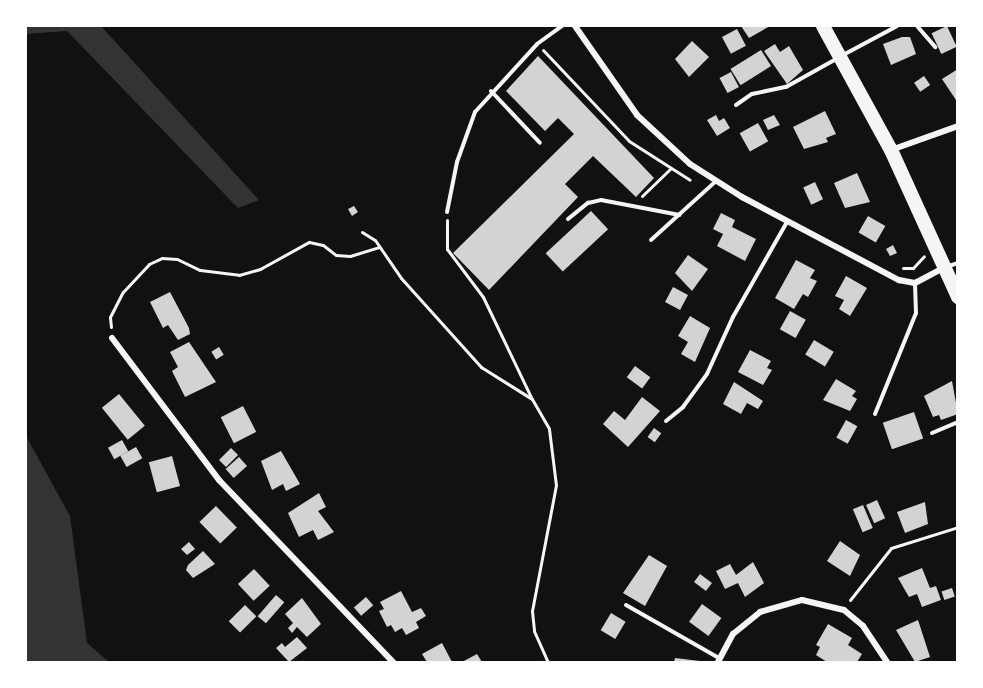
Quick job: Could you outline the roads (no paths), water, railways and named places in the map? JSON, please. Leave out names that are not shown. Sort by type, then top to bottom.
[{"type":"main road","points":[[823,26],[951,265],[957,297]]},
{"type":"street","points":[[575,26],[618,92],[654,135],[717,181],[898,280],[915,283],[951,265]]},
{"type":"street","points":[[891,150],[957,126]]},
{"type":"street","points":[[112,338],[219,480],[393,663]]},
{"type":"street","points":[[718,661],[733,634],[768,609],[802,600],[843,610],[863,626],[887,663]]},
{"type":"lane","points":[[447,212],[469,123],[491,91],[537,44],[562,26]]},
{"type":"lane","points":[[736,105],[752,94],[786,87],[897,26]]},
{"type":"lane","points":[[917,26],[935,47]]},
{"type":"lane","points":[[491,91],[540,143]]},
{"type":"lane","points":[[651,240],[717,181]]},
{"type":"lane","points":[[568,219],[588,203],[601,200],[680,215]]},
{"type":"lane","points":[[666,422],[683,407],[707,374],[733,317],[788,221]]},
{"type":"lane","points":[[875,414],[916,313],[915,283]]},
{"type":"lane","points":[[932,433],[957,422]]},
{"type":"lane","points":[[626,605],[718,661]]}]
